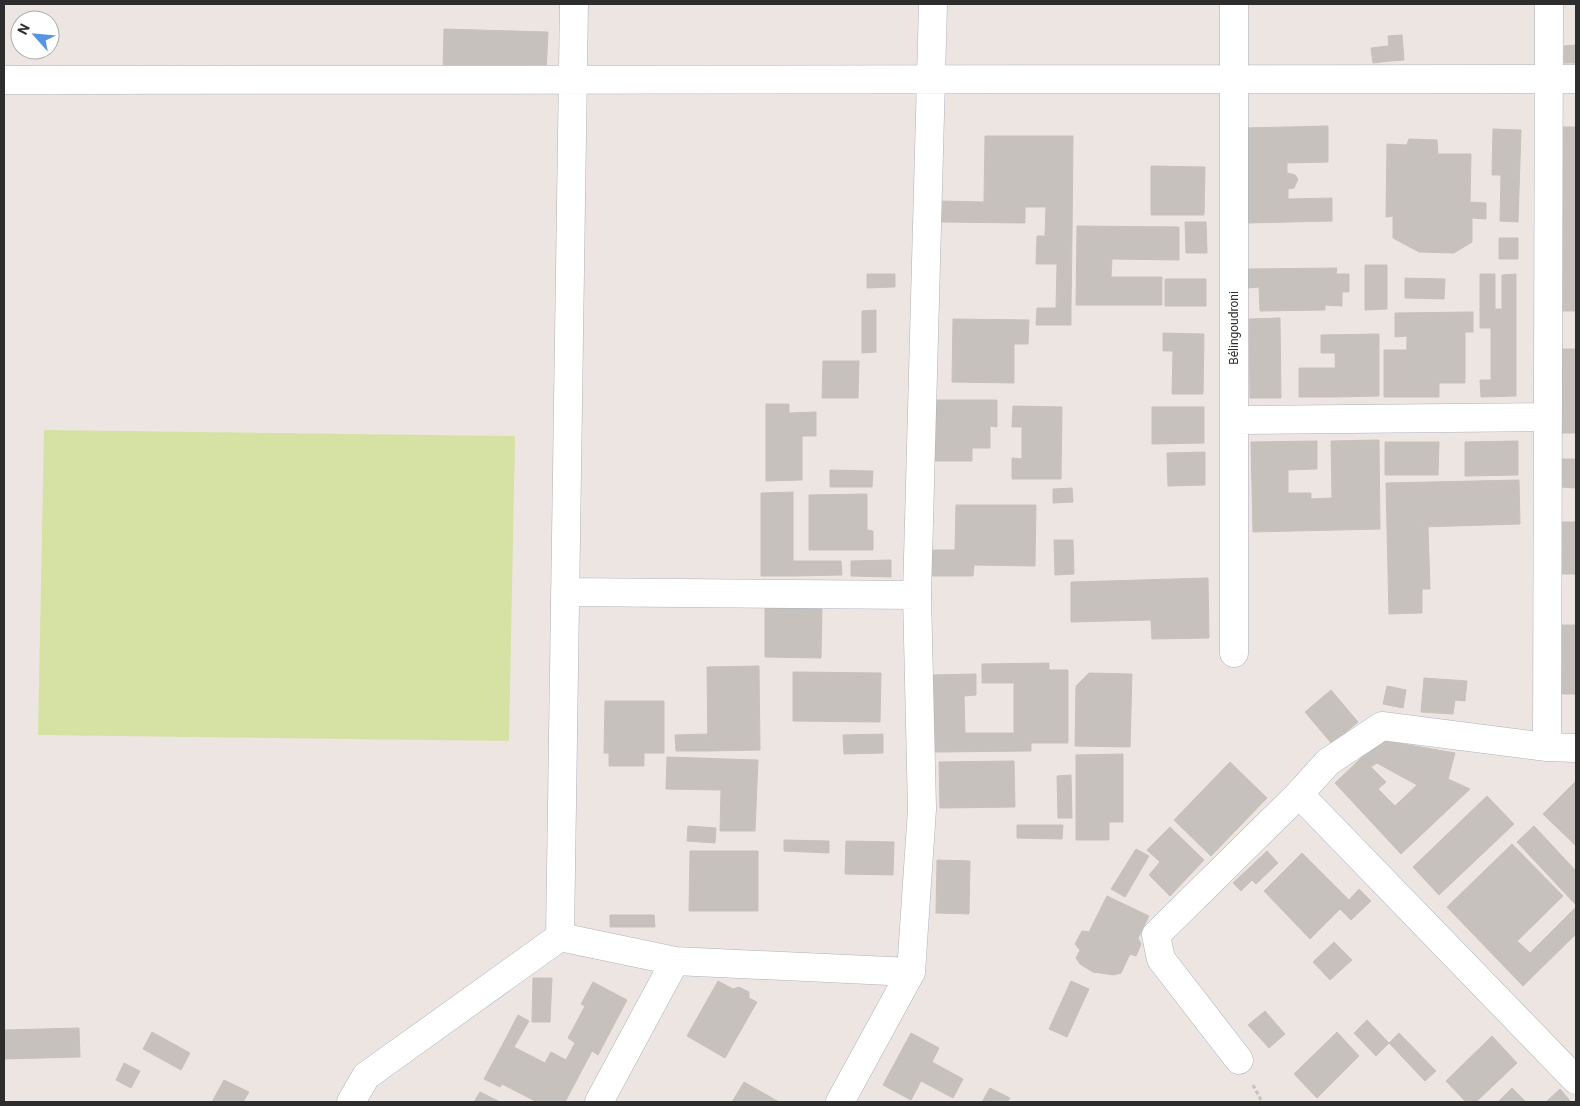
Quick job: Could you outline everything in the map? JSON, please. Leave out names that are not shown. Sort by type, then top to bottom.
[{"type":"street","points":[[560,936],[574,4]]},
{"type":"street","points":[[840,1102],[911,972],[922,809],[916,595],[932,4]]},
{"type":"street","name":"Bélingoudroni","points":[[1234,4],[1234,653]]},
{"type":"street","points":[[1547,747],[1549,4]]},
{"type":"street","points":[[4,80],[1576,79]]},
{"type":"street","points":[[1234,420],[1547,417]]},
{"type":"street","points":[[565,592],[916,595]]},
{"type":"street","points":[[1239,1060],[1161,958],[1156,935],[1299,794],[1328,762],[1382,726],[1547,747],[1576,748]]},
{"type":"street","points":[[1299,794],[1576,1080]]},
{"type":"street","points":[[351,1102],[366,1076],[560,936],[675,961],[911,972]]},
{"type":"street","points":[[599,1102],[675,961]]},
{"type":"green space","points":[[44,430],[515,436],[509,741],[38,735]]},
{"type":"building","points":[[444,29],[548,32],[546,73],[443,70]]},
{"type":"building","points":[[1402,35],[1404,60],[1390,61],[1388,36]]},
{"type":"building","points":[[1576,45],[1576,63],[1564,63],[1564,46]]},
{"type":"building","points":[[1388,46],[1390,61],[1373,63],[1371,48]]},
{"type":"building","points":[[1328,126],[1328,162],[1287,163],[1287,173],[1295,175],[1298,179],[1294,188],[1288,189],[1288,199],[1332,198],[1332,221],[1247,223],[1245,128]]},
{"type":"building","points":[[1558,127],[1576,127],[1576,311],[1557,311]]},
{"type":"building","points":[[1493,129],[1521,130],[1518,222],[1500,221],[1501,175],[1492,175]]},
{"type":"building","points":[[985,136],[1073,136],[1072,236],[1045,236],[1046,207],[1025,207],[1025,223],[941,222],[942,201],[984,202]]},
{"type":"building","points":[[1409,139],[1437,140],[1438,154],[1471,154],[1470,202],[1486,203],[1486,219],[1472,218],[1472,242],[1454,253],[1419,252],[1393,238],[1393,216],[1386,217],[1387,144],[1407,145]]},
{"type":"building","points":[[1151,166],[1205,167],[1204,215],[1151,215]]},
{"type":"building","points":[[1185,222],[1206,222],[1207,253],[1186,253]]},
{"type":"building","points":[[1077,226],[1179,227],[1179,260],[1112,259],[1111,277],[1162,277],[1162,305],[1076,305]]},
{"type":"building","points":[[1037,236],[1072,236],[1071,308],[1056,308],[1057,264],[1036,264]]},
{"type":"building","points":[[1499,238],[1518,238],[1518,259],[1499,259]]},
{"type":"building","points":[[1365,265],[1387,265],[1387,309],[1365,310]]},
{"type":"building","points":[[1337,268],[1336,274],[1349,274],[1349,292],[1342,292],[1342,306],[1325,305],[1325,310],[1260,311],[1259,287],[1247,288],[1247,269]]},
{"type":"building","points":[[867,274],[895,274],[895,287],[867,288]]},
{"type":"building","points":[[1480,274],[1495,274],[1495,309],[1480,309]]},
{"type":"building","points":[[1516,274],[1516,309],[1502,309],[1502,275]]},
{"type":"building","points":[[1405,278],[1445,279],[1444,299],[1405,298]]},
{"type":"building","points":[[1165,279],[1206,279],[1206,306],[1165,306]]},
{"type":"building","points":[[1037,308],[1071,308],[1071,325],[1036,325]]},
{"type":"building","points":[[1480,309],[1516,309],[1516,396],[1481,397],[1480,380],[1491,380],[1491,328],[1480,328]]},
{"type":"building","points":[[876,310],[876,352],[862,353],[862,311]]},
{"type":"building","points":[[1473,312],[1473,332],[1465,332],[1465,383],[1439,383],[1439,397],[1406,397],[1407,336],[1395,337],[1395,313]]},
{"type":"building","points":[[1280,318],[1281,398],[1250,398],[1249,319]]},
{"type":"building","points":[[953,319],[1029,320],[1028,344],[1014,344],[1014,383],[952,382]]},
{"type":"building","points":[[1163,333],[1204,334],[1203,394],[1172,394],[1173,351],[1163,351]]},
{"type":"building","points":[[1379,334],[1379,396],[1336,397],[1335,353],[1321,353],[1321,335]]},
{"type":"building","points":[[1557,349],[1576,349],[1576,400],[1556,399]]},
{"type":"building","points":[[1384,350],[1407,350],[1406,397],[1384,397]]},
{"type":"building","points":[[823,361],[859,361],[858,398],[822,398]]},
{"type":"building","points":[[1299,368],[1335,368],[1336,397],[1299,397]]},
{"type":"building","points":[[1556,399],[1576,400],[1576,433],[1556,433]]},
{"type":"building","points":[[935,400],[997,400],[997,427],[990,426],[990,448],[972,448],[972,461],[935,461]]},
{"type":"building","points":[[766,404],[789,404],[789,413],[816,412],[816,436],[802,436],[802,480],[766,481]]},
{"type":"building","points":[[1013,406],[1062,407],[1061,479],[1012,479],[1012,458],[1022,459],[1022,427],[1012,427]]},
{"type":"building","points":[[1152,407],[1204,407],[1204,443],[1152,444]]},
{"type":"building","points":[[1379,440],[1380,529],[1253,532],[1251,442],[1317,441],[1317,469],[1288,470],[1288,493],[1311,493],[1311,499],[1332,498],[1331,441]]},
{"type":"building","points":[[1518,441],[1518,475],[1465,476],[1465,442]]},
{"type":"building","points":[[1385,442],[1439,442],[1438,475],[1385,475]]},
{"type":"building","points":[[1205,452],[1205,485],[1168,486],[1167,453]]},
{"type":"building","points":[[1561,459],[1576,459],[1576,488],[1560,487]]},
{"type":"building","points":[[830,470],[873,471],[872,487],[830,487]]},
{"type":"building","points":[[1519,480],[1520,524],[1387,528],[1386,483]]},
{"type":"building","points":[[1072,488],[1073,502],[1053,503],[1053,489]]},
{"type":"building","points":[[793,492],[793,576],[761,576],[761,493]]},
{"type":"building","points":[[867,494],[867,530],[873,531],[873,550],[809,550],[809,495]]},
{"type":"building","points":[[956,505],[1036,505],[1035,566],[974,565],[973,576],[932,576],[932,550],[955,550]]},
{"type":"building","points":[[1557,522],[1576,522],[1576,574],[1557,574]]},
{"type":"building","points":[[1428,527],[1430,589],[1422,589],[1422,613],[1389,614],[1387,528]]},
{"type":"building","points":[[1054,540],[1073,540],[1074,574],[1055,575]]},
{"type":"building","points":[[891,560],[891,577],[851,576],[851,561]]},
{"type":"building","points":[[793,561],[841,561],[842,575],[793,576]]},
{"type":"building","points":[[1208,578],[1209,638],[1152,639],[1151,620],[1071,622],[1071,582]]},
{"type":"building","points":[[765,606],[822,606],[821,658],[765,657]]},
{"type":"building","points":[[1559,625],[1576,625],[1576,694],[1558,694]]},
{"type":"building","points":[[1049,663],[1049,670],[1068,670],[1068,743],[1031,743],[1031,751],[934,752],[933,675],[976,674],[976,695],[964,696],[965,733],[1014,733],[1014,683],[982,683],[982,664]]},
{"type":"building","points":[[759,666],[760,750],[708,751],[707,667]]},
{"type":"building","points":[[793,672],[881,673],[880,722],[793,721]]},
{"type":"building","points":[[1089,673],[1132,674],[1130,747],[1075,746],[1076,686]]},
{"type":"building","points":[[1424,678],[1467,681],[1465,701],[1455,700],[1453,714],[1421,712]]},
{"type":"building","points":[[1387,686],[1406,690],[1403,708],[1383,704]]},
{"type":"building","points":[[1331,690],[1358,722],[1332,744],[1305,712]]},
{"type":"building","points":[[605,701],[664,701],[664,753],[604,753]]},
{"type":"building","points":[[708,734],[708,751],[676,751],[675,735]]},
{"type":"building","points":[[883,734],[883,753],[844,754],[843,735]]},
{"type":"building","points":[[1380,740],[1455,753],[1448,779],[1470,789],[1401,854],[1335,783]],"holes":[[[1377,763],[1417,785],[1395,806],[1378,789],[1386,782],[1371,767]]]},
{"type":"building","points":[[609,753],[644,753],[644,766],[609,766]]},
{"type":"building","points":[[1123,754],[1123,822],[1109,822],[1109,840],[1076,840],[1076,755]]},
{"type":"building","points":[[667,757],[758,760],[755,831],[720,831],[721,790],[666,789]]},
{"type":"building","points":[[1014,761],[1015,807],[940,808],[939,762]]},
{"type":"building","points":[[1230,762],[1267,798],[1211,856],[1174,820]]},
{"type":"building","points":[[1071,775],[1072,818],[1058,818],[1057,776]]},
{"type":"building","points":[[1576,781],[1576,846],[1543,814]]},
{"type":"building","points":[[1487,796],[1514,824],[1439,895],[1413,867]]},
{"type":"building","points":[[1017,825],[1063,825],[1062,839],[1017,838]]},
{"type":"building","points":[[688,826],[716,828],[715,843],[687,841]]},
{"type":"building","points":[[1534,826],[1576,871],[1576,905],[1517,842]]},
{"type":"building","points":[[1170,827],[1204,860],[1170,896],[1149,875],[1160,862],[1147,850]]},
{"type":"building","points":[[784,840],[829,841],[829,853],[784,851]]},
{"type":"building","points":[[846,841],[894,842],[893,875],[845,874]]},
{"type":"building","points":[[1512,844],[1563,896],[1498,960],[1447,907]]},
{"type":"building","points":[[1136,849],[1149,856],[1125,897],[1111,889]]},
{"type":"building","points":[[690,851],[758,851],[758,911],[689,911]]},
{"type":"building","points":[[1267,851],[1278,863],[1256,884],[1252,880],[1241,891],[1233,883]]},
{"type":"building","points":[[1302,853],[1349,900],[1359,889],[1371,901],[1351,920],[1340,909],[1310,939],[1264,891]]},
{"type":"building","points":[[937,860],[970,861],[969,914],[936,913]]},
{"type":"building","points":[[1107,896],[1149,916],[1138,938],[1141,944],[1136,956],[1130,954],[1121,973],[1114,975],[1093,972],[1080,964],[1076,958],[1080,950],[1075,944],[1082,931],[1089,932]]},
{"type":"building","points":[[1576,907],[1576,934],[1523,986],[1498,960],[1517,941],[1530,953]]},
{"type":"building","points":[[610,915],[654,915],[655,927],[610,927]]},
{"type":"building","points":[[1334,942],[1352,960],[1330,980],[1313,962]]},
{"type":"building","points":[[533,978],[552,978],[550,1022],[532,1022]]},
{"type":"building","points":[[718,981],[733,989],[739,987],[749,992],[749,998],[757,1002],[725,1058],[687,1036]]},
{"type":"building","points":[[1071,981],[1089,989],[1067,1037],[1049,1029]]},
{"type":"building","points":[[593,982],[627,1000],[598,1055],[592,1051],[565,1102],[537,1102],[502,1084],[500,1087],[484,1079],[504,1042],[545,1063],[551,1052],[566,1060],[575,1043],[568,1038],[585,1006],[581,1004]]},
{"type":"building","points":[[1265,1011],[1285,1034],[1269,1048],[1248,1025]]},
{"type":"building","points":[[518,1015],[529,1021],[514,1047],[504,1042]]},
{"type":"building","points":[[1367,1020],[1389,1043],[1376,1056],[1354,1033]]},
{"type":"building","points":[[79,1028],[80,1057],[4,1059],[4,1030]]},
{"type":"building","points":[[152,1032],[190,1053],[181,1070],[143,1049]]},
{"type":"building","points":[[1337,1032],[1359,1056],[1317,1098],[1294,1074]]},
{"type":"building","points":[[911,1033],[939,1048],[932,1062],[963,1079],[953,1098],[921,1081],[911,1100],[883,1085]]},
{"type":"building","points":[[1399,1033],[1436,1071],[1425,1081],[1389,1043]]},
{"type":"building","points":[[1492,1036],[1517,1063],[1476,1102],[1466,1102],[1446,1081]]},
{"type":"building","points":[[124,1063],[140,1071],[131,1088],[116,1080]]},
{"type":"building","points":[[224,1080],[249,1092],[243,1102],[212,1102]]},
{"type":"building","points":[[744,1082],[779,1102],[732,1102]]},
{"type":"building","points":[[990,1088],[1010,1098],[1007,1102],[982,1102]]},
{"type":"building","points":[[1512,1088],[1526,1102],[1498,1102]]},
{"type":"building","points":[[1560,1089],[1571,1102],[1546,1102]]},
{"type":"building","points":[[480,1092],[500,1102],[474,1102]]}]
